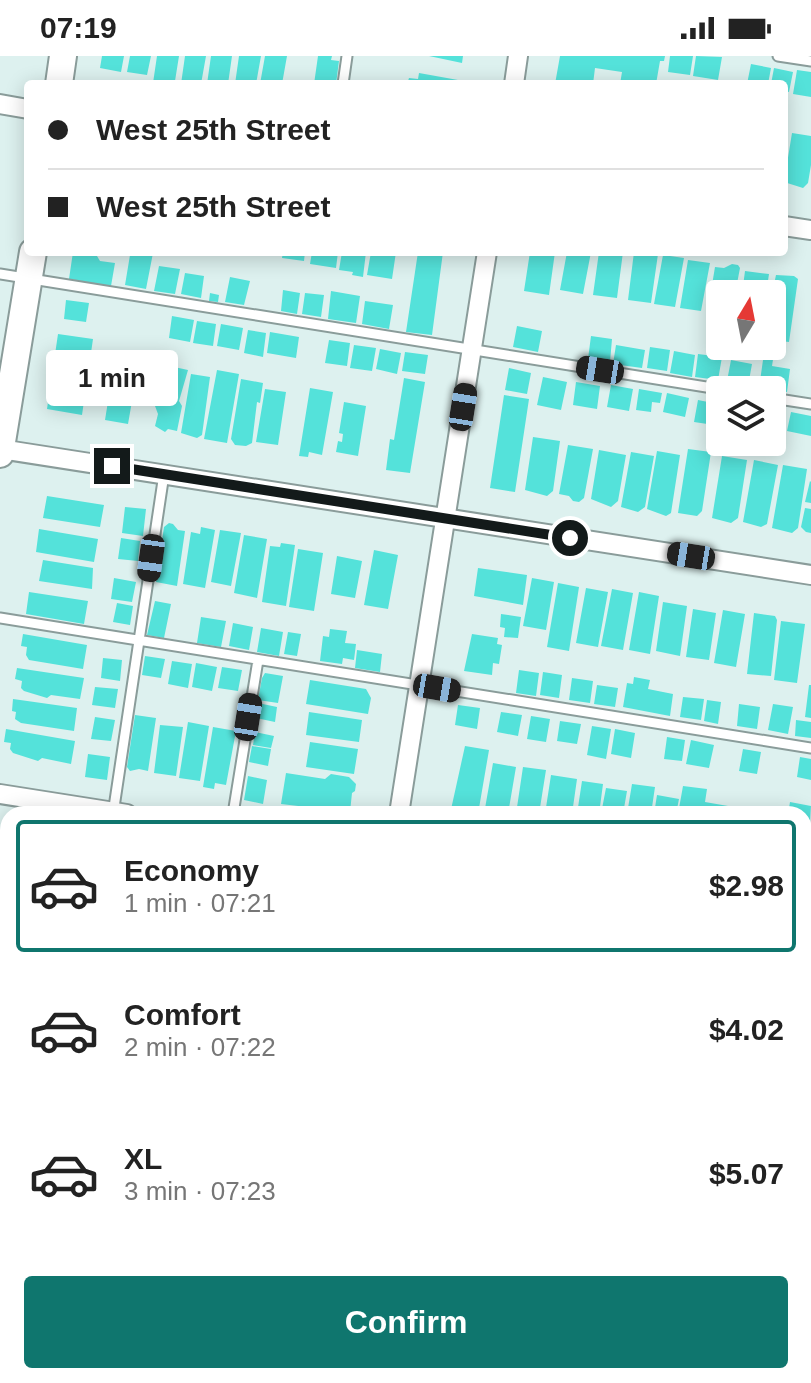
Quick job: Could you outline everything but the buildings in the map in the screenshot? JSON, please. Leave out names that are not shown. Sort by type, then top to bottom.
[{"type":"street","points":[[60,80],[63,56]]},
{"type":"street","points":[[515,80],[518,56]]},
{"type":"street","points":[[0,104],[24,108]]},
{"type":"street","points":[[788,227],[811,230]]},
{"type":"street","points":[[32,256],[0,451],[811,575]]},
{"type":"street","points":[[400,806],[486,256]]},
{"type":"street","points":[[0,794],[74,806]]},
{"type":"lane","points":[[344,80],[347,56]]},
{"type":"lane","points":[[778,56],[810,59]]},
{"type":"lane","points":[[0,274],[706,387]]},
{"type":"lane","points":[[786,400],[811,404]]},
{"type":"lane","points":[[118,806],[164,474]]},
{"type":"lane","points":[[0,618],[811,748]]},
{"type":"lane","points":[[234,806],[258,660]]},
{"type":"route","points":[[112,466],[570,538]]}]
